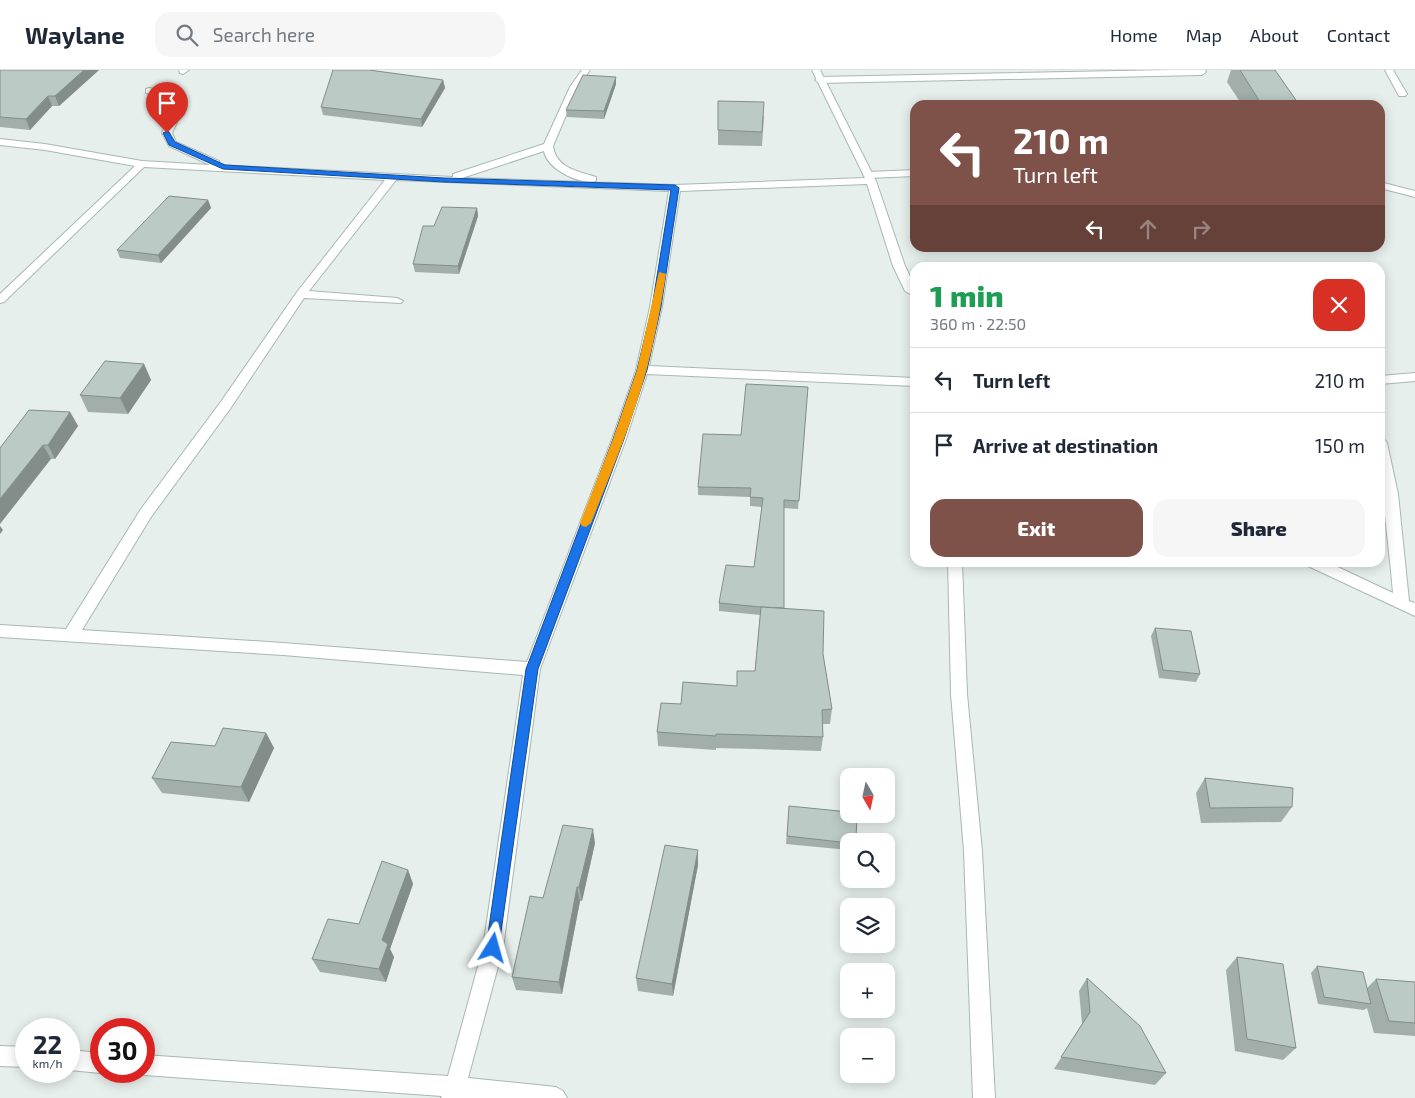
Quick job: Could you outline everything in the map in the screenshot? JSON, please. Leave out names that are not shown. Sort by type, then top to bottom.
[{"type":"street","points":[[586,70],[574,87],[548,146],[548,156],[553,163],[566,170],[609,185]]},
{"type":"street","points":[[1389,70],[1402,94]]},
{"type":"street","points":[[910,287],[899,266],[869,178],[847,130],[818,75],[1202,72]]},
{"type":"street","points":[[149,91],[177,96],[177,111],[167,133],[172,144],[223,167]]},
{"type":"street","points":[[0,142],[45,147],[142,164],[444,180],[675,188],[869,178],[910,174]]},
{"type":"street","points":[[444,180],[548,146]]},
{"type":"street","points":[[0,300],[142,164]]},
{"type":"street","points":[[70,636],[146,512],[225,406],[301,294],[393,177]]},
{"type":"street","points":[[1385,186],[1415,194]]},
{"type":"street","points":[[454,1092],[493,948],[532,669],[642,370],[656,307],[675,188]]},
{"type":"street","points":[[301,294],[397,301]]},
{"type":"street","points":[[642,370],[910,382]]},
{"type":"street","points":[[1385,380],[1415,377]]},
{"type":"street","points":[[1385,466],[1408,606]]},
{"type":"street","points":[[955,567],[958,694],[973,851],[984,1098]]},
{"type":"street","points":[[1325,567],[1408,606]]},
{"type":"street","points":[[0,631],[283,649],[532,669]]},
{"type":"street","points":[[0,1056],[15,1057]]},
{"type":"street","points":[[155,1066],[454,1092],[556,1098]]},
{"type":"building","points":[[0,70],[84,70],[55,96],[48,96],[26,119],[0,117]]},
{"type":"building","points":[[333,70],[369,70],[443,80],[421,119],[321,107]]},
{"type":"building","points":[[1240,70],[1275,70],[1296,100],[1259,100]]},
{"type":"building","points":[[583,75],[616,77],[604,111],[566,110]]},
{"type":"building","points":[[718,101],[764,102],[762,132],[718,130]]},
{"type":"building","points":[[169,196],[208,200],[158,255],[117,250]]},
{"type":"building","points":[[442,207],[477,208],[458,266],[413,264],[423,226],[434,226]]},
{"type":"building","points":[[105,361],[144,364],[120,398],[80,395]]},
{"type":"building","points":[[746,384],[808,387],[799,501],[784,500],[784,608],[719,603],[726,565],[754,567],[763,498],[750,497],[751,488],[698,487],[703,434],[741,435]]},
{"type":"building","points":[[29,410],[70,412],[48,445],[43,445],[0,499],[0,448]]},
{"type":"building","points":[[761,607],[824,611],[823,654],[832,709],[822,710],[823,737],[716,734],[716,736],[657,732],[661,703],[681,704],[683,682],[737,686],[737,671],[755,671]]},
{"type":"building","points":[[1155,628],[1191,631],[1200,674],[1163,670]]},
{"type":"building","points":[[223,728],[266,733],[241,787],[152,778],[171,742],[215,746]]},
{"type":"building","points":[[1205,778],[1293,788],[1292,807],[1210,808]]},
{"type":"building","points":[[789,806],[840,811],[840,823],[857,823],[856,833],[840,833],[840,842],[787,836]]},
{"type":"building","points":[[563,825],[593,829],[579,887],[577,887],[559,982],[512,977],[530,896],[543,898]]},
{"type":"building","points":[[665,845],[698,850],[672,984],[636,978]]},
{"type":"building","points":[[382,861],[408,870],[382,940],[388,944],[379,969],[312,959],[328,919],[359,924]]},
{"type":"building","points":[[1237,957],[1283,964],[1296,1048],[1247,1039]]},
{"type":"building","points":[[1317,966],[1363,972],[1371,1004],[1324,997]]},
{"type":"building","points":[[1087,978],[1140,1026],[1166,1073],[1061,1057],[1090,1012]]},
{"type":"building","points":[[1376,979],[1415,982],[1415,1023],[1389,1021]]},
{"type":"slow traffic","points":[[586,523],[642,370],[662,274]]},
{"type":"route","points":[[167,133],[172,144],[223,167],[444,180],[675,188],[656,307],[642,370],[532,669],[493,948]]}]
